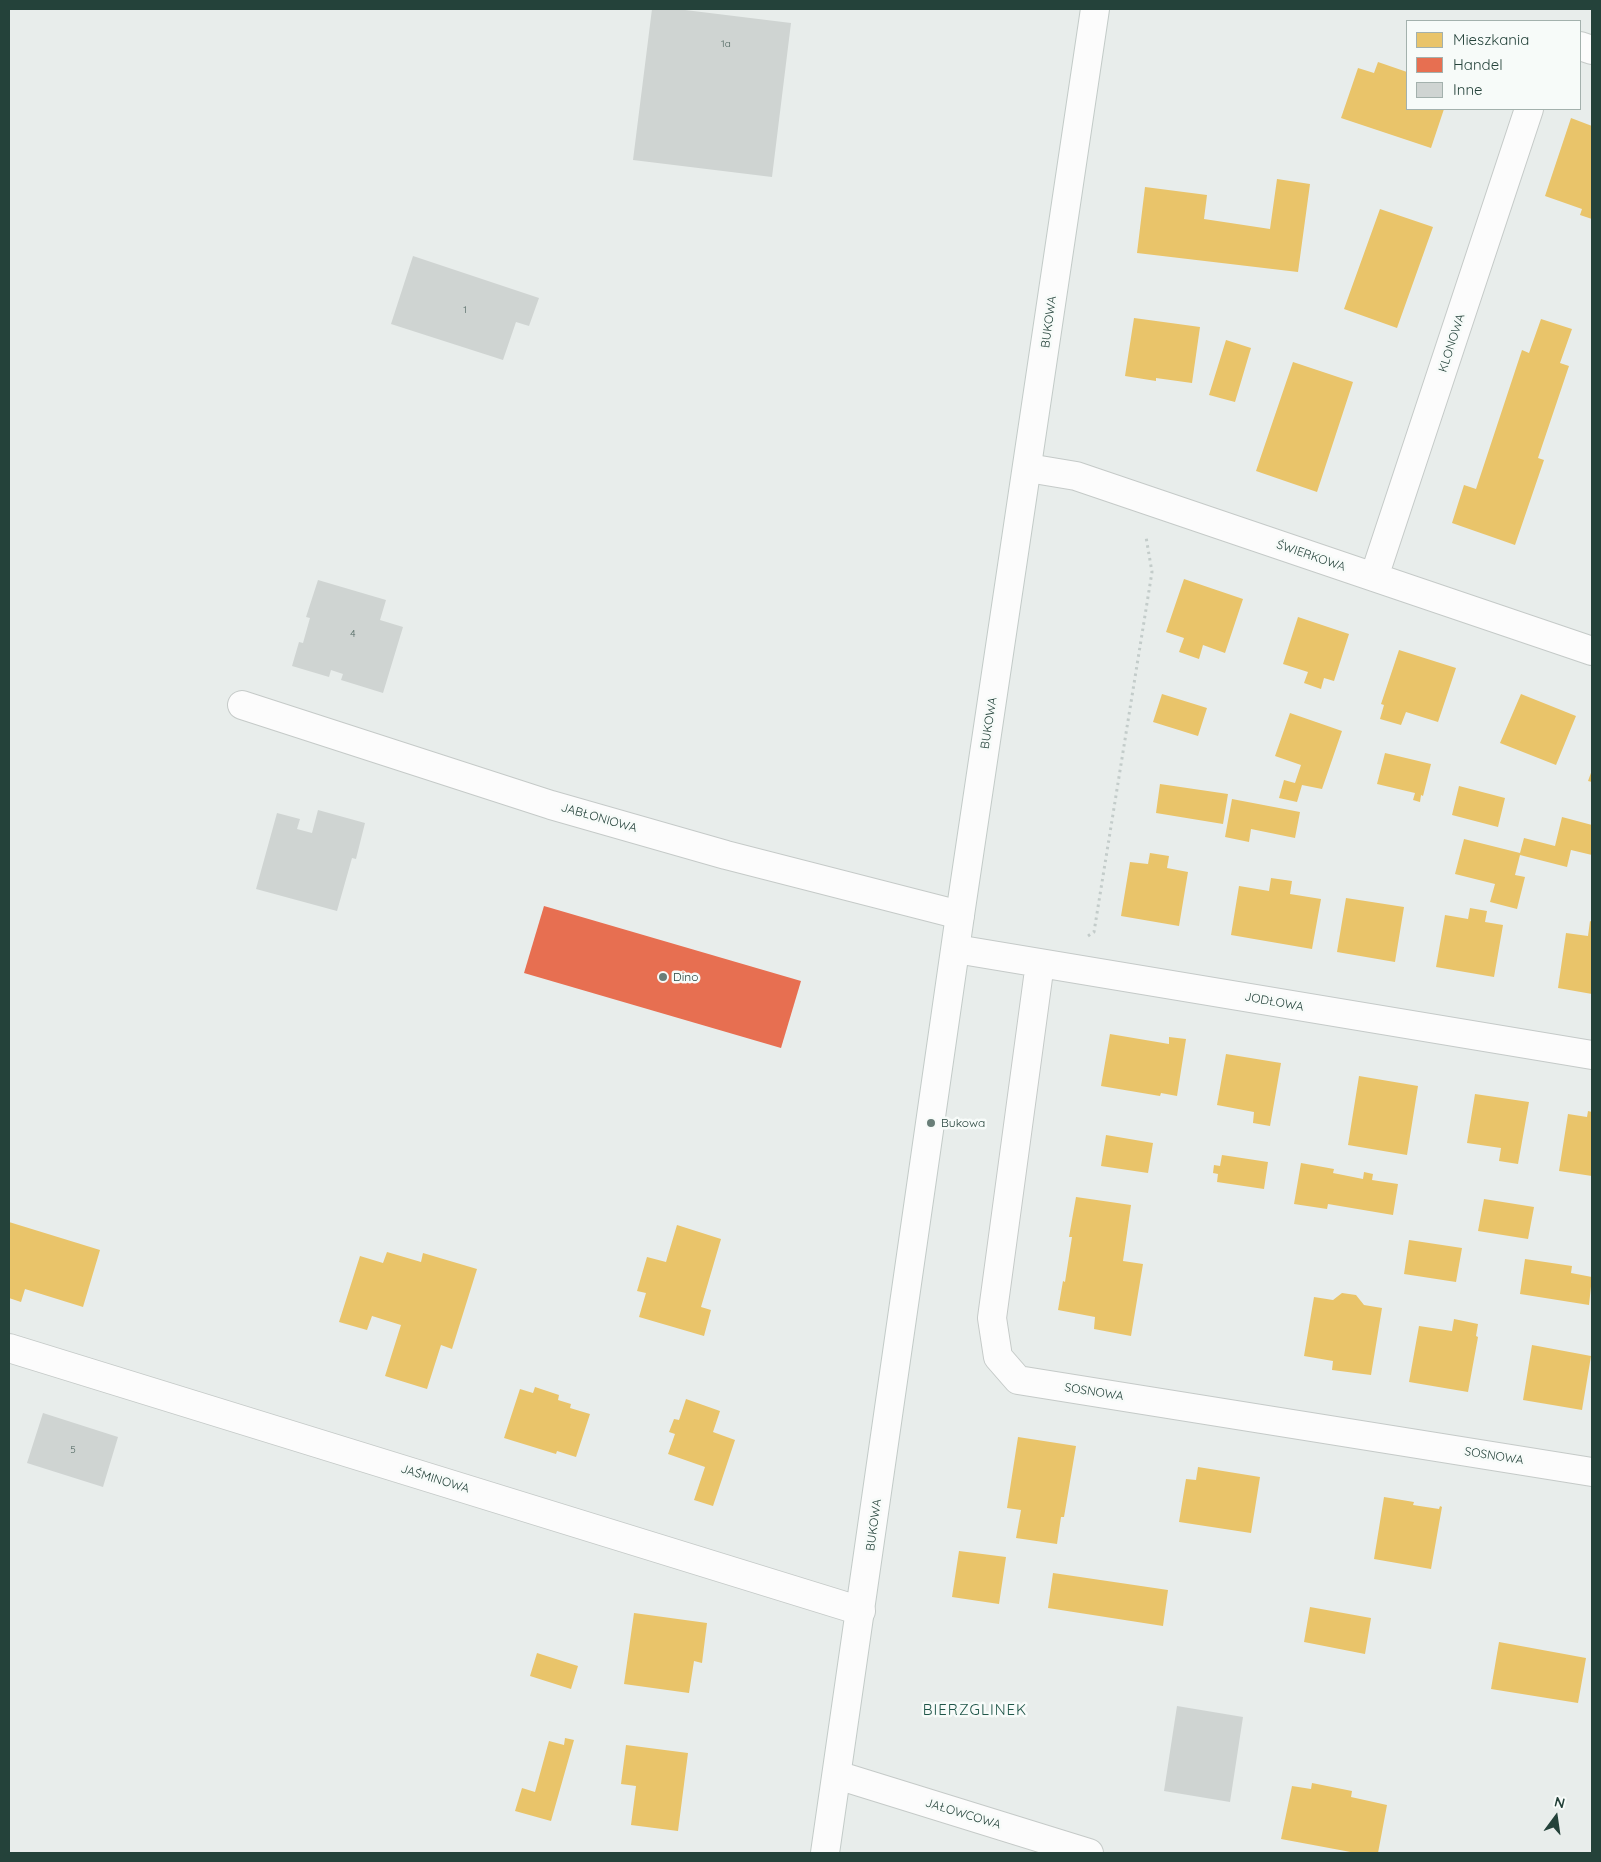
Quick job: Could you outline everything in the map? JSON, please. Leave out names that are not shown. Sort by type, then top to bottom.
[{"type":"street","name":"BUKOWA","points":[[825,1853],[960,915],[1095,9]]},
{"type":"street","name":"KLONOWA","points":[[1374,577],[1529,110]]},
{"type":"street","name":"ŚWIERKOWA","points":[[1028,468],[1076,476],[1592,651]]},
{"type":"street","name":"JABŁONIOWA","points":[[242,705],[551,805],[726,855],[960,915]]},
{"type":"street","name":"JODŁOWA","points":[[956,949],[1592,1055]]},
{"type":"street","name":"SOSNOWA","points":[[1040,963],[992,1318],[998,1357],[1018,1380],[1592,1472]]},
{"type":"street","name":"JAŚMINOWA","points":[[9,1348],[861,1611]]},
{"type":"street","name":"JAŁOWCOWA","points":[[837,1775],[1089,1853]]},
{"type":"path","points":[[1081,940],[1094,932],[1152,572],[1145,531],[1154,503]]},
{"type":"building: Mieszkania","points":[[1378,62],[1406,72],[1406,110],[1444,110],[1431,148],[1341,118],[1358,68],[1374,73]]},
{"type":"building: Mieszkania","points":[[1571,118],[1592,126],[1592,219],[1580,215],[1582,209],[1545,196]]},
{"type":"building: Mieszkania","points":[[1277,179],[1310,184],[1298,272],[1137,253],[1145,187],[1207,195],[1204,219],[1270,229]]},
{"type":"building: Mieszkania","points":[[1380,209],[1433,227],[1397,328],[1344,309]]},
{"type":"building: Mieszkania","points":[[1134,318],[1200,327],[1192,383],[1156,378],[1156,381],[1125,376]]},
{"type":"building: Mieszkania","points":[[1541,319],[1572,329],[1560,363],[1569,366],[1538,458],[1544,460],[1515,545],[1452,523],[1464,485],[1476,489],[1522,350],[1529,353]]},
{"type":"building: Mieszkania","points":[[1226,340],[1251,348],[1235,402],[1209,395]]},
{"type":"building: Mieszkania","points":[[1293,362],[1353,382],[1317,492],[1256,471]]},
{"type":"building: Mieszkania","points":[[1184,579],[1243,599],[1225,653],[1203,645],[1199,659],[1179,652],[1184,638],[1166,632]]},
{"type":"building: Mieszkania","points":[[1298,617],[1349,634],[1334,681],[1324,678],[1321,689],[1304,683],[1308,672],[1283,664]]},
{"type":"building: Mieszkania","points":[[1399,650],[1456,668],[1438,722],[1406,712],[1401,725],[1380,719],[1384,705],[1381,704]]},
{"type":"building: Mieszkania","points":[[1162,694],[1207,708],[1198,736],[1153,722]]},
{"type":"building: Mieszkania","points":[[1521,694],[1576,716],[1556,765],[1500,743]]},
{"type":"building: Mieszkania","points":[[1290,713],[1342,731],[1322,789],[1302,785],[1297,802],[1279,798],[1284,780],[1295,783],[1301,765],[1275,756]]},
{"type":"building: Mieszkania","points":[[1385,753],[1431,764],[1420,802],[1413,800],[1415,793],[1377,784]]},
{"type":"building: Mieszkania","points":[[1592,770],[1592,782],[1588,781]]},
{"type":"building: Mieszkania","points":[[1160,784],[1228,794],[1223,824],[1156,813]]},
{"type":"building: Mieszkania","points":[[1459,786],[1505,798],[1498,827],[1452,815]]},
{"type":"building: Mieszkania","points":[[1232,799],[1300,812],[1295,838],[1251,829],[1249,842],[1225,837]]},
{"type":"building: Mieszkania","points":[[1562,817],[1592,825],[1592,855],[1571,850],[1567,867],[1520,855],[1515,875],[1525,877],[1517,909],[1490,902],[1495,884],[1455,874],[1464,839],[1520,853],[1524,838],[1555,846]]},
{"type":"building: Mieszkania","points":[[1150,853],[1169,856],[1167,868],[1188,872],[1179,926],[1121,916],[1130,862],[1148,864]]},
{"type":"building: Mieszkania","points":[[1271,878],[1292,881],[1290,894],[1321,899],[1312,949],[1231,935],[1239,886],[1269,891]]},
{"type":"building: Mieszkania","points":[[1346,898],[1404,907],[1395,962],[1337,952]]},
{"type":"building: Mieszkania","points":[[1470,908],[1487,911],[1485,922],[1503,925],[1494,977],[1436,967],[1445,915],[1468,919]]},
{"type":"building: Mieszkania","points":[[1590,921],[1592,922],[1592,994],[1558,988],[1566,933],[1588,936]]},
{"type":"building: Mieszkania","points":[[1110,1034],[1169,1044],[1169,1037],[1186,1039],[1177,1096],[1161,1093],[1160,1096],[1101,1086]]},
{"type":"building: Mieszkania","points":[[1226,1054],[1281,1063],[1270,1126],[1253,1123],[1254,1112],[1217,1105]]},
{"type":"building: Mieszkania","points":[[1359,1076],[1418,1086],[1407,1155],[1348,1145]]},
{"type":"building: Mieszkania","points":[[1475,1094],[1529,1102],[1518,1164],[1499,1161],[1501,1148],[1467,1143]]},
{"type":"building: Mieszkania","points":[[1588,1111],[1592,1112],[1592,1176],[1559,1171],[1568,1114],[1587,1117]]},
{"type":"building: Mieszkania","points":[[1106,1135],[1153,1143],[1148,1173],[1101,1166]]},
{"type":"building: Mieszkania","points":[[1222,1155],[1268,1162],[1264,1189],[1217,1182],[1218,1174],[1213,1173],[1214,1165],[1220,1166]]},
{"type":"building: Mieszkania","points":[[1301,1163],[1334,1169],[1333,1173],[1363,1179],[1364,1172],[1373,1174],[1372,1180],[1398,1184],[1393,1215],[1328,1204],[1327,1209],[1294,1204]]},
{"type":"building: Mieszkania","points":[[1076,1197],[1131,1205],[1123,1261],[1143,1264],[1131,1336],[1094,1329],[1095,1317],[1058,1310],[1063,1281],[1065,1282],[1072,1237],[1069,1237]]},
{"type":"building: Mieszkania","points":[[1484,1199],[1534,1207],[1528,1239],[1478,1231]]},
{"type":"building: Mieszkania","points":[[9,1222],[100,1250],[83,1307],[25,1289],[21,1302],[9,1298]]},
{"type":"building: Mieszkania","points":[[677,1225],[721,1239],[701,1307],[711,1310],[704,1336],[639,1317],[646,1293],[637,1291],[647,1257],[666,1262]]},
{"type":"building: Mieszkania","points":[[1409,1240],[1462,1248],[1456,1282],[1404,1274]]},
{"type":"building: Mieszkania","points":[[387,1252],[421,1262],[423,1253],[477,1269],[452,1349],[441,1345],[427,1389],[385,1376],[401,1325],[372,1316],[367,1330],[339,1322],[360,1256],[383,1263]]},
{"type":"building: Mieszkania","points":[[1525,1259],[1572,1266],[1571,1273],[1592,1277],[1589,1305],[1520,1294]]},
{"type":"building: Mieszkania","points":[[1342,1293],[1356,1295],[1364,1305],[1382,1308],[1371,1375],[1332,1370],[1333,1361],[1304,1356],[1314,1297],[1333,1300]]},
{"type":"building: Mieszkania","points":[[1454,1319],[1478,1324],[1476,1336],[1478,1337],[1468,1392],[1409,1382],[1419,1326],[1452,1331]]},
{"type":"building: Mieszkania","points":[[1532,1345],[1591,1356],[1582,1410],[1523,1400]]},
{"type":"building: Mieszkania","points":[[535,1387],[559,1395],[558,1400],[571,1404],[570,1408],[590,1414],[576,1457],[557,1451],[556,1454],[504,1438],[520,1389],[533,1393]]},
{"type":"building: Mieszkania","points":[[686,1399],[720,1411],[713,1432],[735,1440],[713,1506],[694,1500],[705,1467],[668,1454],[675,1434],[669,1432],[674,1419],[679,1420]]},
{"type":"building: Mieszkania","points":[[1018,1437],[1076,1446],[1064,1517],[1061,1517],[1057,1544],[1016,1538],[1021,1510],[1007,1508]]},
{"type":"building: Mieszkania","points":[[1198,1467],[1260,1477],[1251,1533],[1179,1522],[1186,1479],[1196,1480]]},
{"type":"building: Mieszkania","points":[[1384,1497],[1414,1502],[1413,1505],[1439,1509],[1440,1506],[1442,1507],[1431,1569],[1374,1559]]},
{"type":"building: Mieszkania","points":[[959,1551],[1006,1557],[999,1604],[952,1597]]},
{"type":"building: Mieszkania","points":[[1053,1573],[1168,1590],[1163,1626],[1048,1608]]},
{"type":"building: Mieszkania","points":[[1310,1607],[1371,1618],[1365,1654],[1304,1642]]},
{"type":"building: Mieszkania","points":[[634,1613],[707,1623],[702,1663],[694,1661],[689,1693],[624,1684]]},
{"type":"building: Mieszkania","points":[[1499,1642],[1586,1658],[1578,1703],[1491,1689]]},
{"type":"building: Mieszkania","points":[[537,1653],[578,1666],[571,1689],[530,1676]]},
{"type":"building: Mieszkania","points":[[565,1738],[574,1740],[551,1821],[515,1811],[522,1788],[535,1792],[549,1741],[564,1745]]},
{"type":"building: Mieszkania","points":[[626,1745],[688,1753],[678,1831],[631,1825],[636,1786],[621,1784]]},
{"type":"building: Mieszkania","points":[[1312,1783],[1352,1791],[1351,1797],[1387,1805],[1378,1853],[1356,1853],[1281,1839],[1292,1786],[1311,1789]]},
{"type":"building: Handel","name":"Dino","points":[[544,906],[801,981],[781,1048],[524,973]]},
{"type":"building: Inne","points":[[652,9],[677,9],[791,23],[772,177],[633,160]]},
{"type":"building: Inne","points":[[413,256],[539,298],[529,326],[516,322],[503,360],[391,324]]},
{"type":"building: Inne","points":[[318,580],[386,600],[380,620],[403,627],[383,693],[341,680],[343,674],[331,670],[329,677],[292,666],[299,642],[303,643],[310,618],[306,617]]},
{"type":"building: Inne","points":[[318,810],[365,823],[356,859],[352,858],[337,911],[256,889],[277,813],[300,819],[297,829],[312,833]]},
{"type":"building: Inne","points":[[43,1413],[118,1437],[103,1487],[27,1463]]},
{"type":"building: Inne","points":[[1177,1706],[1243,1717],[1230,1802],[1164,1791]]},
{"type":"place","name":"Dino","points":[[663,977]]},
{"type":"place","name":"Bukowa","points":[[931,1123]]},
{"type":"district","name":"BIERZGLINEK","points":[[975,1710]]}]
